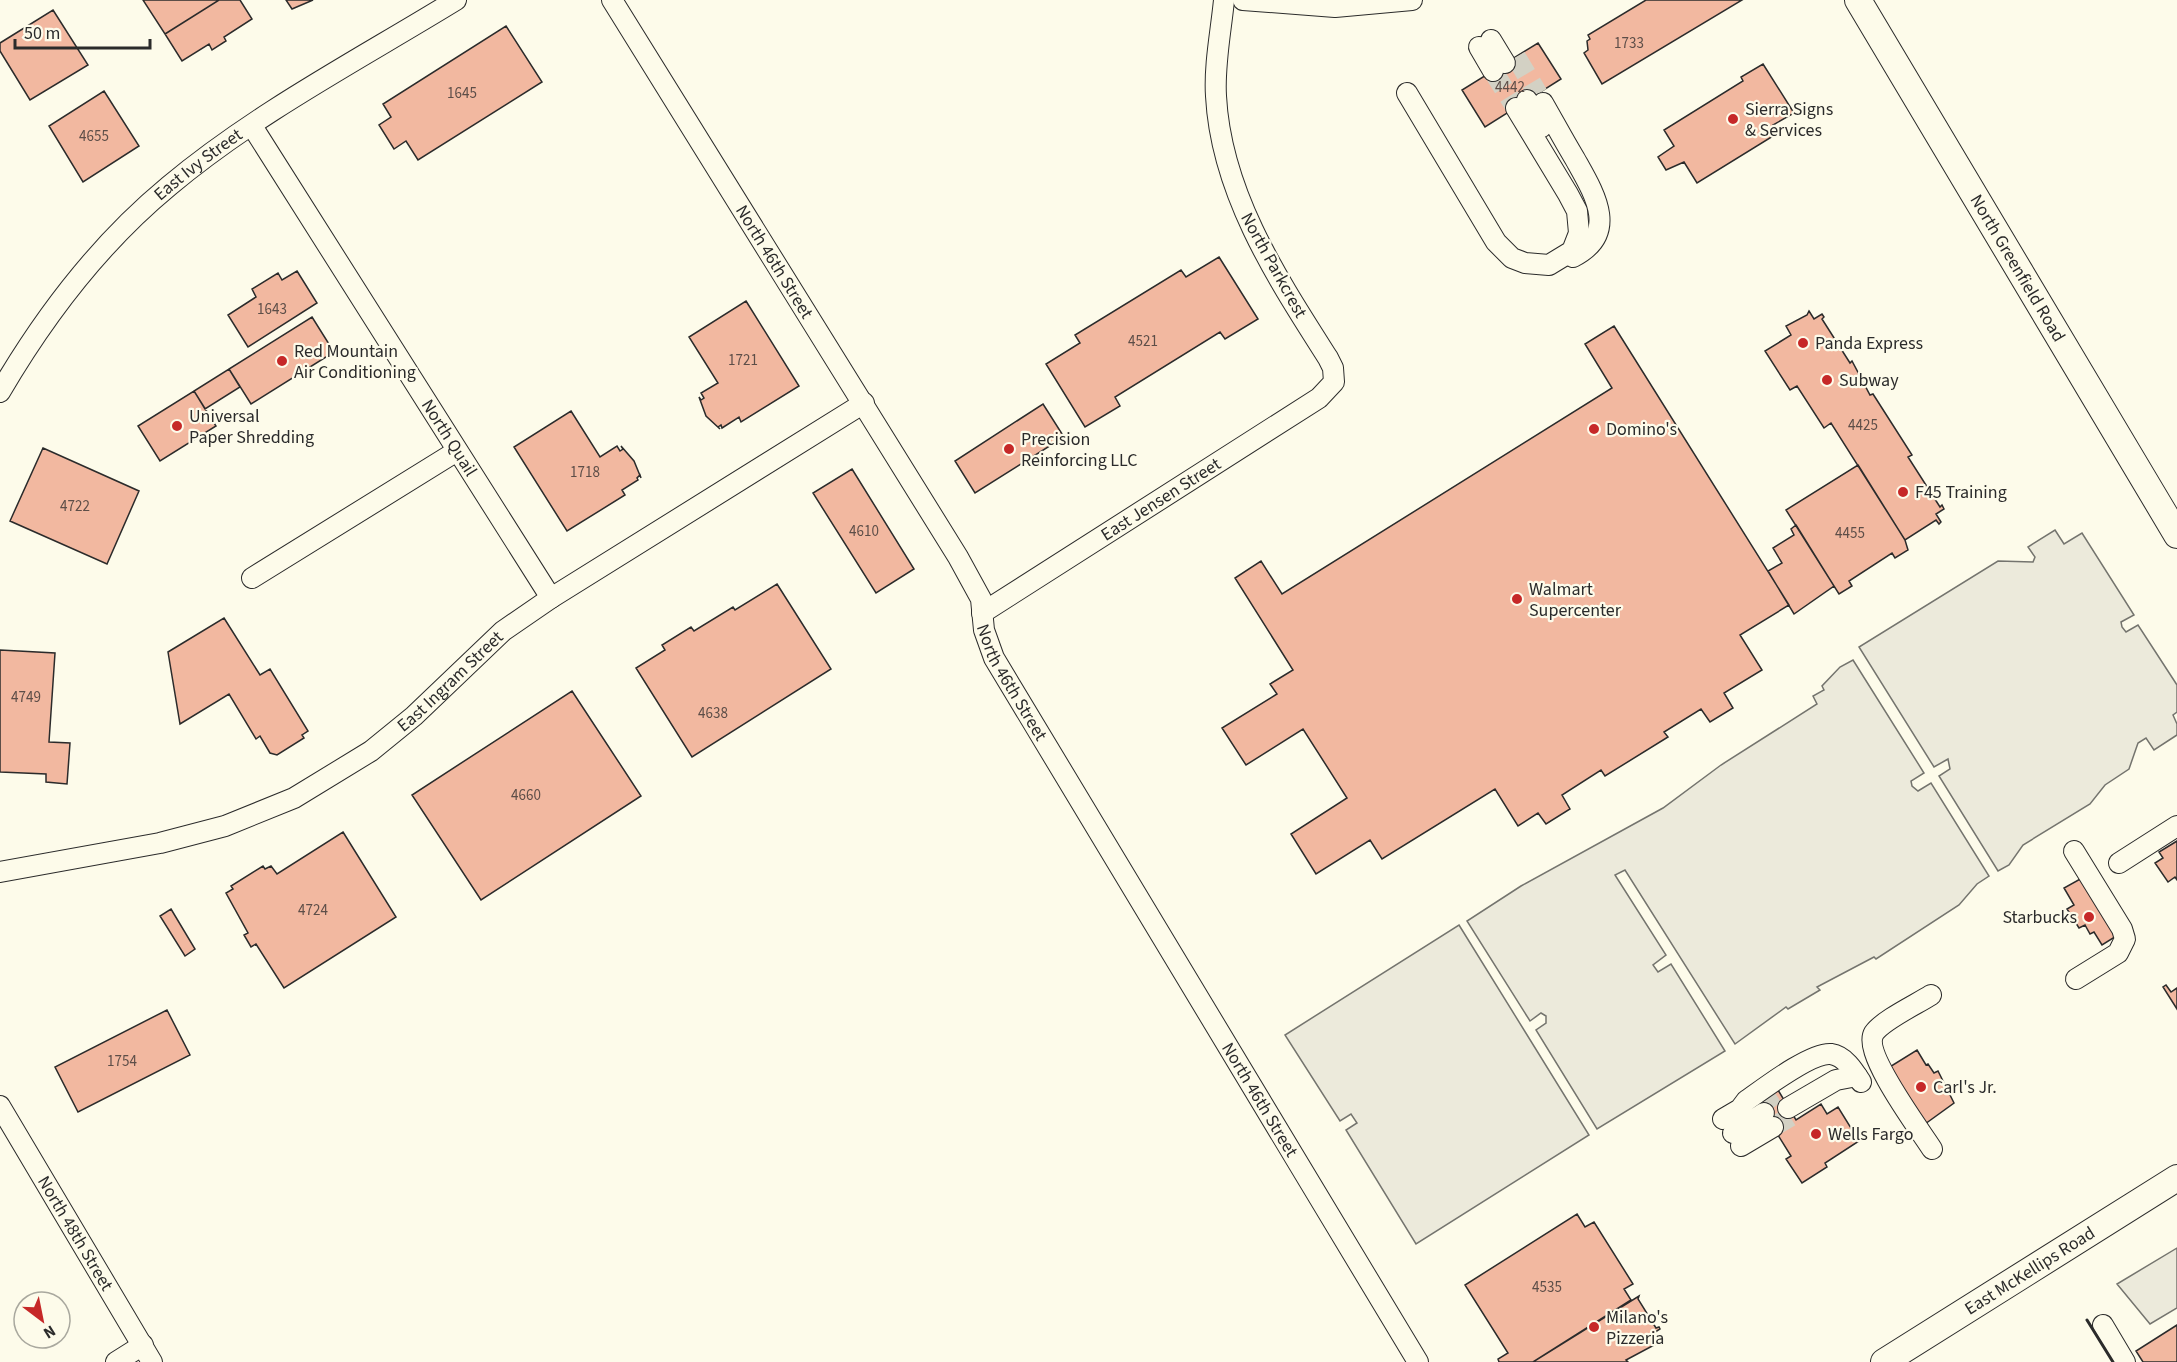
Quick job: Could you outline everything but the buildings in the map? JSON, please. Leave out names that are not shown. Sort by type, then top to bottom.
[{"type":"main road","name":"North Greenfield Road","points":[[1858,0],[2177,535]]},
{"type":"main road","name":"East McKellips Road","points":[[1884,1362],[2177,1178]]},
{"type":"street","name":"East Ivy Street","points":[[0,392],[52,310],[83,270],[169,186],[252,126],[456,0]]},
{"type":"street","name":"North 46th Street","points":[[612,0],[958,556],[981,599],[984,630],[994,658],[1418,1362]]},
{"type":"street","name":"North Parkcrest","points":[[1224,0],[1215,94],[1222,142],[1246,217],[1278,278],[1333,368],[1334,382]]},
{"type":"street","points":[[1243,0],[1326,7],[1412,0]]},
{"type":"street","points":[[1485,44],[1499,67],[1485,44]]},
{"type":"street","points":[[1407,93],[1497,242],[1512,258],[1535,263],[1549,266],[1567,259],[1572,251],[1579,233],[1577,211],[1521,104],[1565,211],[1569,229],[1558,250],[1535,263]]},
{"type":"street","name":"North Quail","points":[[252,126],[551,598]]},
{"type":"street","name":"East Jensen Street","points":[[982,613],[1320,398],[1334,382]]},
{"type":"street","name":"East Ingram Street","points":[[0,872],[160,843],[225,826],[294,798],[371,751],[414,716],[503,631],[551,598],[864,403]]},
{"type":"street","points":[[252,578],[457,451]]},
{"type":"street","points":[[2120,863],[2177,826]]},
{"type":"street","points":[[2074,851],[2122,929],[2125,939],[2118,953],[2076,979]]},
{"type":"street","points":[[1931,995],[1882,1026],[1873,1034],[1872,1045],[1878,1064],[1932,1149]]},
{"type":"street","points":[[1766,1116],[1732,1133],[1740,1109],[1746,1101],[1815,1057],[1831,1054],[1854,1073]]},
{"type":"street","points":[[1824,1067],[1854,1073],[1839,1086],[1786,1104],[1824,1067]]},
{"type":"street","name":"North 48th Street","points":[[0,1106],[148,1354]]},
{"type":"street","points":[[2103,1325],[2125,1362]]},
{"type":"street","points":[[116,1362],[148,1354]]},
{"type":"shaded area","points":[[2055,530],[2064,544],[2082,533],[2134,615],[2121,622],[2122,627],[2126,632],[2138,625],[2177,685],[2177,712],[2173,715],[2177,724],[2177,735],[2154,750],[2146,738],[2138,743],[2129,769],[2105,785],[2090,804],[2023,845],[2009,865],[1998,871],[1939,776],[1950,769],[1948,759],[1934,767],[1859,647],[1998,561],[2033,562],[2035,557],[2028,547]]},
{"type":"shaded area","points":[[1853,660],[1924,773],[1911,781],[1912,786],[1918,791],[1931,783],[1989,876],[1977,884],[1959,905],[1876,959],[1874,957],[1817,987],[1820,990],[1788,1009],[1786,1007],[1735,1044],[1625,870],[1615,875],[1666,955],[1653,965],[1658,972],[1671,964],[1725,1051],[1597,1129],[1536,1030],[1546,1023],[1546,1016],[1541,1013],[1530,1021],[1467,921],[1521,886],[1663,808],[1721,765],[1817,704],[1813,696],[1824,690],[1822,686],[1840,667]]},
{"type":"shaded area","points":[[1459,925],[1589,1135],[1416,1244],[1346,1130],[1357,1123],[1351,1114],[1340,1121],[1285,1035]]},
{"type":"shaded area","points":[[2177,1248],[2177,1308],[2150,1324],[2117,1284]]},
{"type":"tunnel","points":[[1516,57],[1538,94]]},
{"type":"tunnel","points":[[1493,71],[1516,108]]},
{"type":"tunnel","points":[[1759,1105],[1779,1092]]},
{"type":"tunnel","points":[[1773,1127],[1793,1115]]},
{"type":"wall","points":[[2087,1320],[2113,1362]]},
{"type":"place","name":"Sierra Signs & Services","points":[[1733,119]]},
{"type":"place","name":"Panda Express","points":[[1803,343]]},
{"type":"place","name":"Red Mountain Air Conditioning","points":[[282,361]]},
{"type":"place","name":"Subway","points":[[1827,380]]},
{"type":"place","name":"Universal Paper Shredding","points":[[177,426]]},
{"type":"place","name":"Domino's","points":[[1594,429]]},
{"type":"place","name":"Precision Reinforcing LLC","points":[[1009,449]]},
{"type":"place","name":"F45 Training","points":[[1903,492]]},
{"type":"place","name":"Walmart Supercenter","points":[[1517,599]]},
{"type":"place","name":"Starbucks","points":[[2089,917]]},
{"type":"place","name":"Carl's Jr.","points":[[1921,1087]]},
{"type":"place","name":"Wells Fargo","points":[[1816,1134]]},
{"type":"place","name":"Milano's Pizzeria","points":[[1594,1327]]}]
